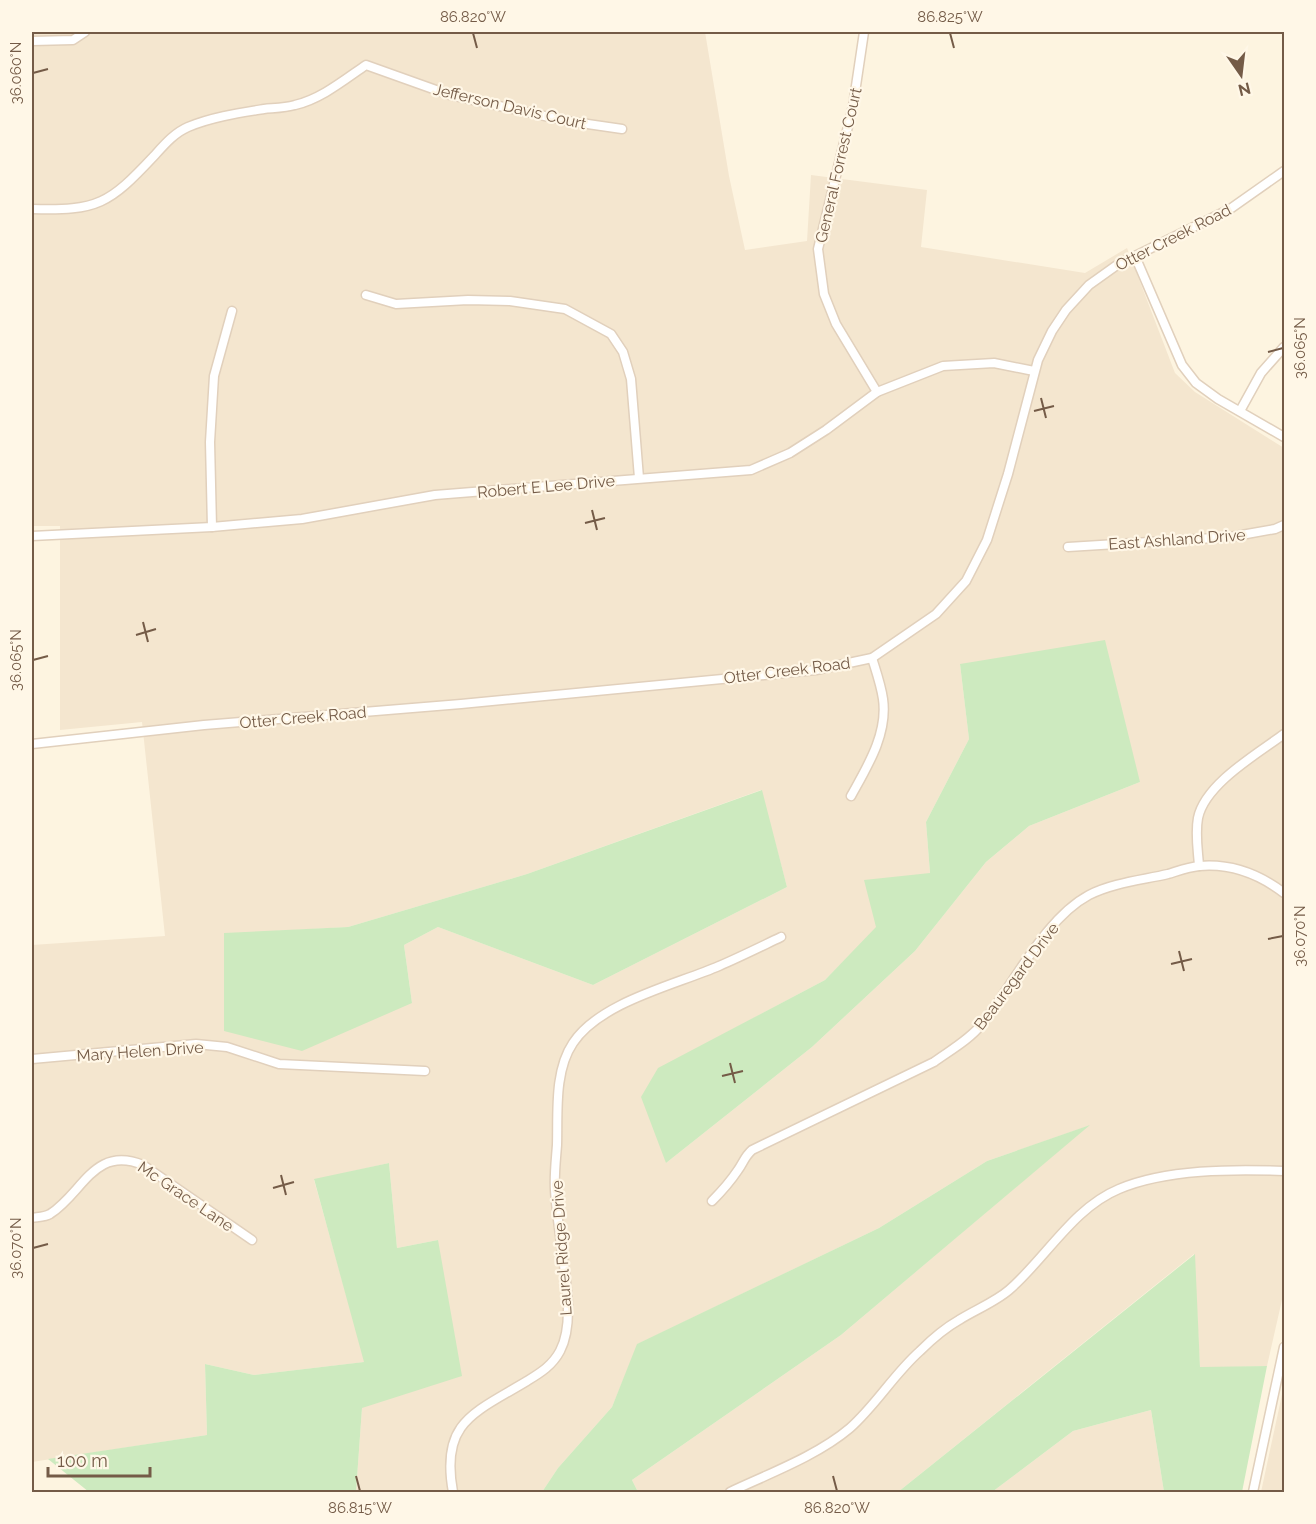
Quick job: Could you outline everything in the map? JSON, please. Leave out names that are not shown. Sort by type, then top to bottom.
[{"type":"street","points":[[32,41],[73,40],[85,32]]},
{"type":"street","name":"General Forrest Court","points":[[864,32],[853,106],[818,249],[825,294],[836,324],[877,392]]},
{"type":"street","name":"Jefferson Davis Court","points":[[32,209],[67,210],[97,204],[116,194],[128,184],[171,137],[188,127],[237,113],[296,105],[329,90],[366,65],[450,95],[567,121],[622,129]]},
{"type":"street","name":"Otter Creek Road","points":[[32,744],[216,724],[461,704],[809,670],[872,658],[936,614],[966,581],[986,543],[1008,474],[1034,370],[1052,331],[1066,310],[1089,285],[1117,265],[1230,209],[1284,171]]},
{"type":"street","points":[[1135,256],[1182,365],[1196,383],[1218,399],[1284,436]]},
{"type":"street","points":[[366,295],[396,304],[468,300],[510,301],[565,309],[611,334],[623,352],[631,379],[639,478]]},
{"type":"street","points":[[212,526],[210,442],[214,376],[232,311]]},
{"type":"street","points":[[1240,411],[1261,373],[1284,347]]},
{"type":"street","name":"Robert E Lee Drive","points":[[32,536],[302,519],[435,495],[751,470],[790,453],[826,430],[877,392],[943,366],[994,363],[1034,370]]},
{"type":"street","name":"East Ashland Drive","points":[[1068,547],[1230,537],[1275,529],[1284,525]]},
{"type":"street","points":[[851,796],[864,774],[883,729],[883,699],[872,658]]},
{"type":"street","points":[[1199,866],[1198,818],[1205,799],[1221,781],[1284,734]]},
{"type":"street","name":"Beauregard Drive","points":[[712,1201],[728,1185],[743,1163],[745,1155],[752,1150],[934,1062],[951,1051],[979,1027],[1050,929],[1066,911],[1088,896],[1107,888],[1199,866],[1229,867],[1251,872],[1284,893]]},
{"type":"street","name":"Laurel Ridge Drive","points":[[453,1492],[450,1476],[450,1449],[459,1427],[482,1408],[548,1368],[560,1350],[566,1328],[567,1297],[555,1188],[558,1099],[566,1058],[573,1043],[585,1029],[614,1008],[719,966],[781,937]]},
{"type":"street","name":"Mary Helen Drive","points":[[32,1059],[196,1044],[227,1047],[279,1064],[425,1071]]},
{"type":"street","name":"Mc Grace Lane","points":[[32,1218],[48,1216],[66,1201],[90,1174],[108,1162],[120,1159],[131,1160],[142,1165],[252,1240]]},
{"type":"street","points":[[730,1492],[830,1443],[850,1427],[918,1352],[956,1322],[1007,1292],[1035,1266],[1068,1226],[1101,1198],[1119,1189],[1162,1176],[1242,1169],[1284,1171]]},
{"type":"street","points":[[1253,1492],[1284,1347]]},
{"type":"shaded area","points":[[32,32],[705,32],[729,176],[745,250],[807,241],[811,175],[927,190],[921,247],[1085,273],[1127,248],[1175,373],[1195,392],[1284,448],[1284,1291],[1267,1366],[1200,1368],[1194,1254],[898,1492],[638,1492],[632,1480],[841,1335],[1088,1126],[987,1161],[879,1228],[638,1344],[612,1407],[558,1468],[542,1492],[356,1492],[362,1408],[438,1240],[397,1248],[389,1163],[314,1180],[365,1362],[254,1375],[205,1364],[207,1435],[32,1462],[32,945],[165,936],[142,722],[60,730],[60,526],[32,526]],"holes":[[[960,664],[1140,782],[1029,826],[986,862],[915,951],[812,1047],[666,1163],[658,1069],[825,980],[930,874],[926,822],[969,739]],[[761,790],[787,887],[593,985],[438,927],[404,945],[412,1003],[225,934],[348,927],[527,874]]]},
{"type":"shaded area","points":[[1284,1385],[1284,1492],[1261,1492]]},
{"type":"shaded area","points":[[1151,1410],[1164,1492],[992,1492],[1073,1431]]},
{"type":"green space","points":[[1105,640],[1140,782],[1029,826],[986,862],[915,951],[812,1047],[666,1163],[641,1097],[658,1068],[825,980],[876,927],[864,880],[930,873],[926,822],[969,739],[960,664]]},
{"type":"green space","points":[[762,790],[787,887],[593,985],[438,927],[404,945],[412,1003],[302,1051],[224,1031],[224,933],[348,927],[527,874]]},
{"type":"green space","points":[[1090,1125],[841,1335],[632,1480],[638,1492],[542,1492],[558,1468],[612,1407],[637,1344],[879,1228],[987,1161]]},
{"type":"green space","points":[[389,1163],[397,1248],[438,1240],[462,1376],[362,1408],[356,1492],[89,1492],[48,1459],[207,1435],[205,1364],[254,1375],[364,1362],[314,1179]]},
{"type":"green space","points":[[1195,1254],[1200,1367],[1267,1366],[1242,1492],[1164,1492],[1151,1410],[1073,1431],[992,1492],[898,1492]]}]
